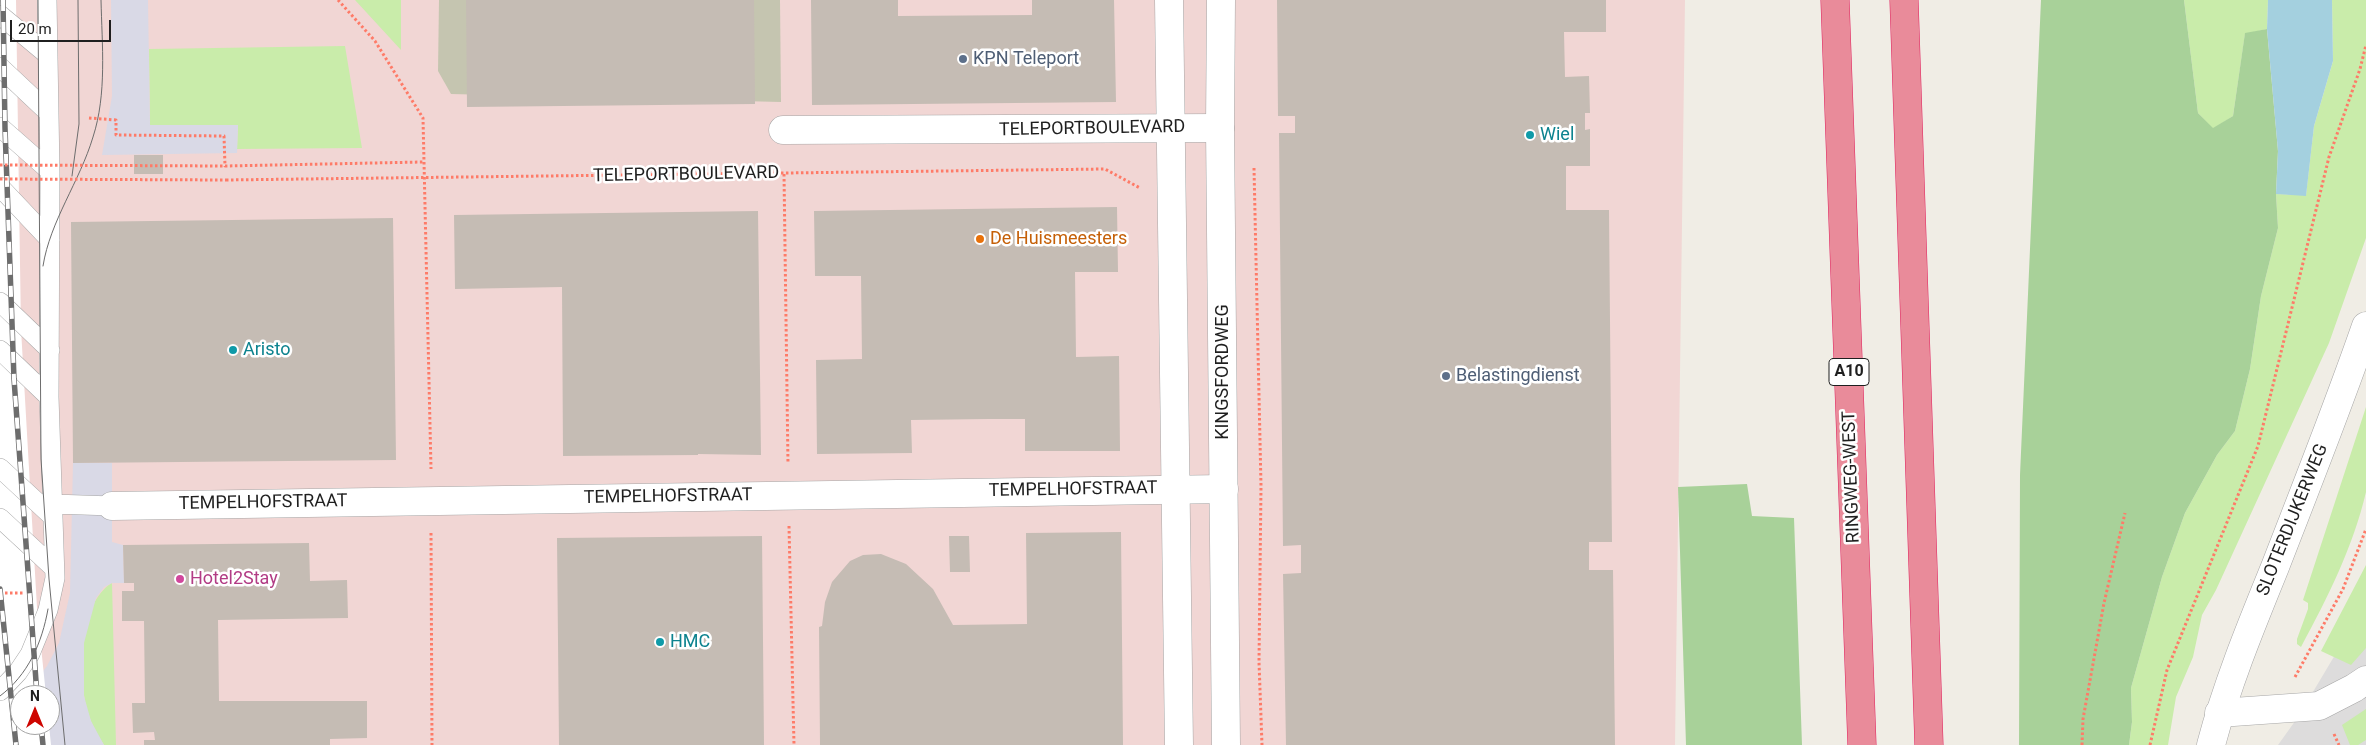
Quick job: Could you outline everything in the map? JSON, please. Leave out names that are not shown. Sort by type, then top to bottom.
[{"type":"highway","name":"RINGWEG-WEST","points":[[1835,0],[1862,745]]},
{"type":"highway","points":[[1904,0],[1929,745]]},
{"type":"street","points":[[1168,0],[1177,488],[1179,745]]},
{"type":"street","name":"KINGSFORDWEG","points":[[1221,0],[1220,128],[1226,745]]},
{"type":"street","name":"TELEPORTBOULEVARD","points":[[783,130],[1220,128]]},
{"type":"street","name":"SLOTERDIJKERWEG","points":[[2211,745],[2219,713],[2244,644],[2339,405],[2366,326]]},
{"type":"street","name":"TEMPELHOFSTRAAT","points":[[112,506],[1224,488]]},
{"type":"street","points":[[2219,713],[2319,706],[2366,680]]},
{"type":"lane","points":[[0,691],[18,672],[30,654],[51,600],[54,568],[49,397],[50,171],[47,0]]},
{"type":"lane","points":[[0,15],[48,55]]},
{"type":"lane","points":[[0,67],[49,113]]},
{"type":"lane","points":[[0,127],[50,171]]},
{"type":"lane","points":[[0,187],[50,240]]},
{"type":"lane","points":[[0,302],[50,350]]},
{"type":"lane","points":[[0,350],[49,397]]},
{"type":"lane","points":[[0,468],[53,511],[112,506]]},
{"type":"lane","points":[[0,518],[54,568]]},
{"type":"path","points":[[338,0],[375,41],[422,118],[427,263]]},
{"type":"path","points":[[2150,745],[2167,670],[2258,446],[2329,157],[2360,69],[2366,45]]},
{"type":"path","points":[[89,118],[116,120],[116,135],[224,136],[225,166]]},
{"type":"path","points":[[0,165],[225,166],[423,162]]},
{"type":"path","name":"TELEPORTBOULEVARD","points":[[0,179],[425,179],[1105,168],[1141,189]]},
{"type":"path","points":[[784,174],[788,495],[794,745]]},
{"type":"path","name":"KINGSFORDWEG","points":[[1255,190],[1262,496],[1259,662],[1262,745]]},
{"type":"path","points":[[2082,745],[2083,720],[2104,603],[2125,513]]},
{"type":"path","points":[[2302,665],[2343,589],[2366,530]]},
{"type":"shaded area","points":[[0,0],[1685,0],[1675,745],[0,745]]},
{"type":"shaded area","points":[[111,0],[148,0],[150,125],[238,125],[237,153],[102,155],[112,96]]},
{"type":"shaded area","points":[[439,0],[780,0],[781,102],[451,94],[438,71]]},
{"type":"shaded area","points":[[73,463],[112,463],[112,542],[123,545],[124,583],[112,583],[104,587],[96,598],[84,643],[84,696],[91,721],[104,745],[0,745],[10,735],[60,735],[60,685],[33,685],[47,666],[59,643],[70,593]]},
{"type":"shaded area","points":[[2366,603],[2366,745],[2278,745],[2298,717]]},
{"type":"green space","points":[[355,0],[401,0],[401,50]]},
{"type":"green space","points":[[2041,0],[2184,0],[2198,113],[2213,128],[2233,116],[2245,33],[2267,29],[2278,151],[2276,194],[2278,228],[2261,296],[2250,369],[2235,431],[2217,455],[2185,513],[2162,577],[2131,688],[2132,722],[2129,745],[2019,745],[2020,475]]},
{"type":"green space","points":[[2184,0],[2268,0],[2267,29],[2245,34],[2233,116],[2213,129],[2198,113]]},
{"type":"green space","points":[[2332,0],[2366,0],[2366,238],[2329,343],[2216,590],[2202,615],[2193,657],[2176,697],[2168,745],[2129,745],[2132,722],[2131,688],[2162,577],[2185,513],[2217,455],[2235,431],[2250,369],[2261,296],[2278,228],[2276,194],[2306,195],[2314,126],[2333,61]]},
{"type":"green space","points":[[345,46],[362,148],[237,149],[238,125],[150,125],[149,49]]},
{"type":"green space","points":[[2366,407],[2366,492],[2361,512],[2339,571],[2301,647],[2297,644],[2297,639],[2308,609],[2308,603],[2303,600]]},
{"type":"green space","points":[[1747,484],[1752,516],[1794,518],[1802,745],[1686,745],[1678,487]]},
{"type":"green space","points":[[2366,565],[2366,648],[2351,665],[2321,651]]},
{"type":"green space","points":[[112,583],[116,745],[104,745],[91,721],[85,702],[82,667],[88,618],[102,592]]},
{"type":"green space","points":[[2366,709],[2366,740],[2358,745],[2350,745],[2342,725]]},
{"type":"water","points":[[2268,0],[2332,0],[2333,61],[2314,126],[2306,196],[2276,194],[2278,151],[2267,29]]},
{"type":"pier","points":[[0,0],[16,0],[21,329],[37,608],[45,685],[10,685],[10,735],[50,735],[51,745],[0,745]]},
{"type":"building","points":[[466,0],[754,0],[755,104],[467,107]]},
{"type":"building","name":"KPN Teleport","points":[[811,0],[898,0],[898,16],[1032,15],[1032,0],[1114,0],[1116,102],[812,105]]},
{"type":"building","name":"Belastingdienst","points":[[1277,0],[1606,0],[1606,32],[1564,32],[1565,77],[1589,76],[1590,113],[1585,113],[1585,130],[1590,129],[1590,166],[1566,166],[1566,210],[1609,210],[1612,542],[1589,542],[1589,570],[1613,570],[1615,745],[1286,745],[1283,574],[1301,573],[1301,545],[1283,546],[1279,133],[1295,133],[1295,116],[1278,116]]},
{"type":"building","points":[[134,155],[163,155],[163,174],[134,174]]},
{"type":"building","points":[[1117,207],[1118,272],[1075,272],[1076,357],[1119,356],[1120,451],[1025,451],[1025,419],[988,419],[911,420],[912,453],[817,454],[816,360],[862,359],[861,276],[815,276],[814,211]]},
{"type":"building","points":[[758,211],[761,455],[563,456],[562,287],[455,289],[454,215]]},
{"type":"building","name":"Aristo","points":[[393,218],[396,460],[73,463],[71,222]]},
{"type":"building","points":[[1121,532],[1123,745],[820,745],[819,627],[822,626],[825,602],[832,582],[850,561],[863,555],[881,554],[906,564],[933,589],[953,625],[1027,624],[1026,533]]},
{"type":"building","name":"HMC","points":[[762,536],[764,745],[559,745],[557,538]]},
{"type":"building","points":[[949,536],[969,536],[970,572],[950,572]]},
{"type":"building","points":[[309,543],[310,581],[347,580],[348,618],[218,620],[219,701],[367,701],[367,738],[330,739],[330,745],[144,745],[144,740],[155,740],[154,732],[133,733],[132,703],[145,703],[144,621],[122,621],[122,591],[134,591],[134,583],[124,583],[123,545]]},
{"type":"tram line","points":[[38,0],[41,459],[49,579],[65,745]]},
{"type":"tram line","points":[[72,176],[79,124],[78,0]]},
{"type":"tram line","points":[[43,266],[52,233],[81,169],[97,121],[103,69],[101,0]]},
{"type":"tram line","points":[[0,696],[10,688],[26,668],[38,646],[48,609]]},
{"type":"railway","points":[[3,0],[5,128],[14,379],[36,685]]},
{"type":"railway","points":[[0,589],[16,745]]},
{"type":"railway","points":[[42,735],[43,745]]},
{"type":"place","name":"KPN Teleport","points":[[963,59]]},
{"type":"place","name":"Wiel","points":[[1530,135]]},
{"type":"place","name":"De Huismeesters","points":[[980,239]]},
{"type":"place","name":"Aristo","points":[[233,350]]},
{"type":"place","name":"Belastingdienst","points":[[1446,376]]},
{"type":"place","name":"Hotel2Stay","points":[[180,579]]},
{"type":"place","name":"HMC","points":[[660,642]]}]
